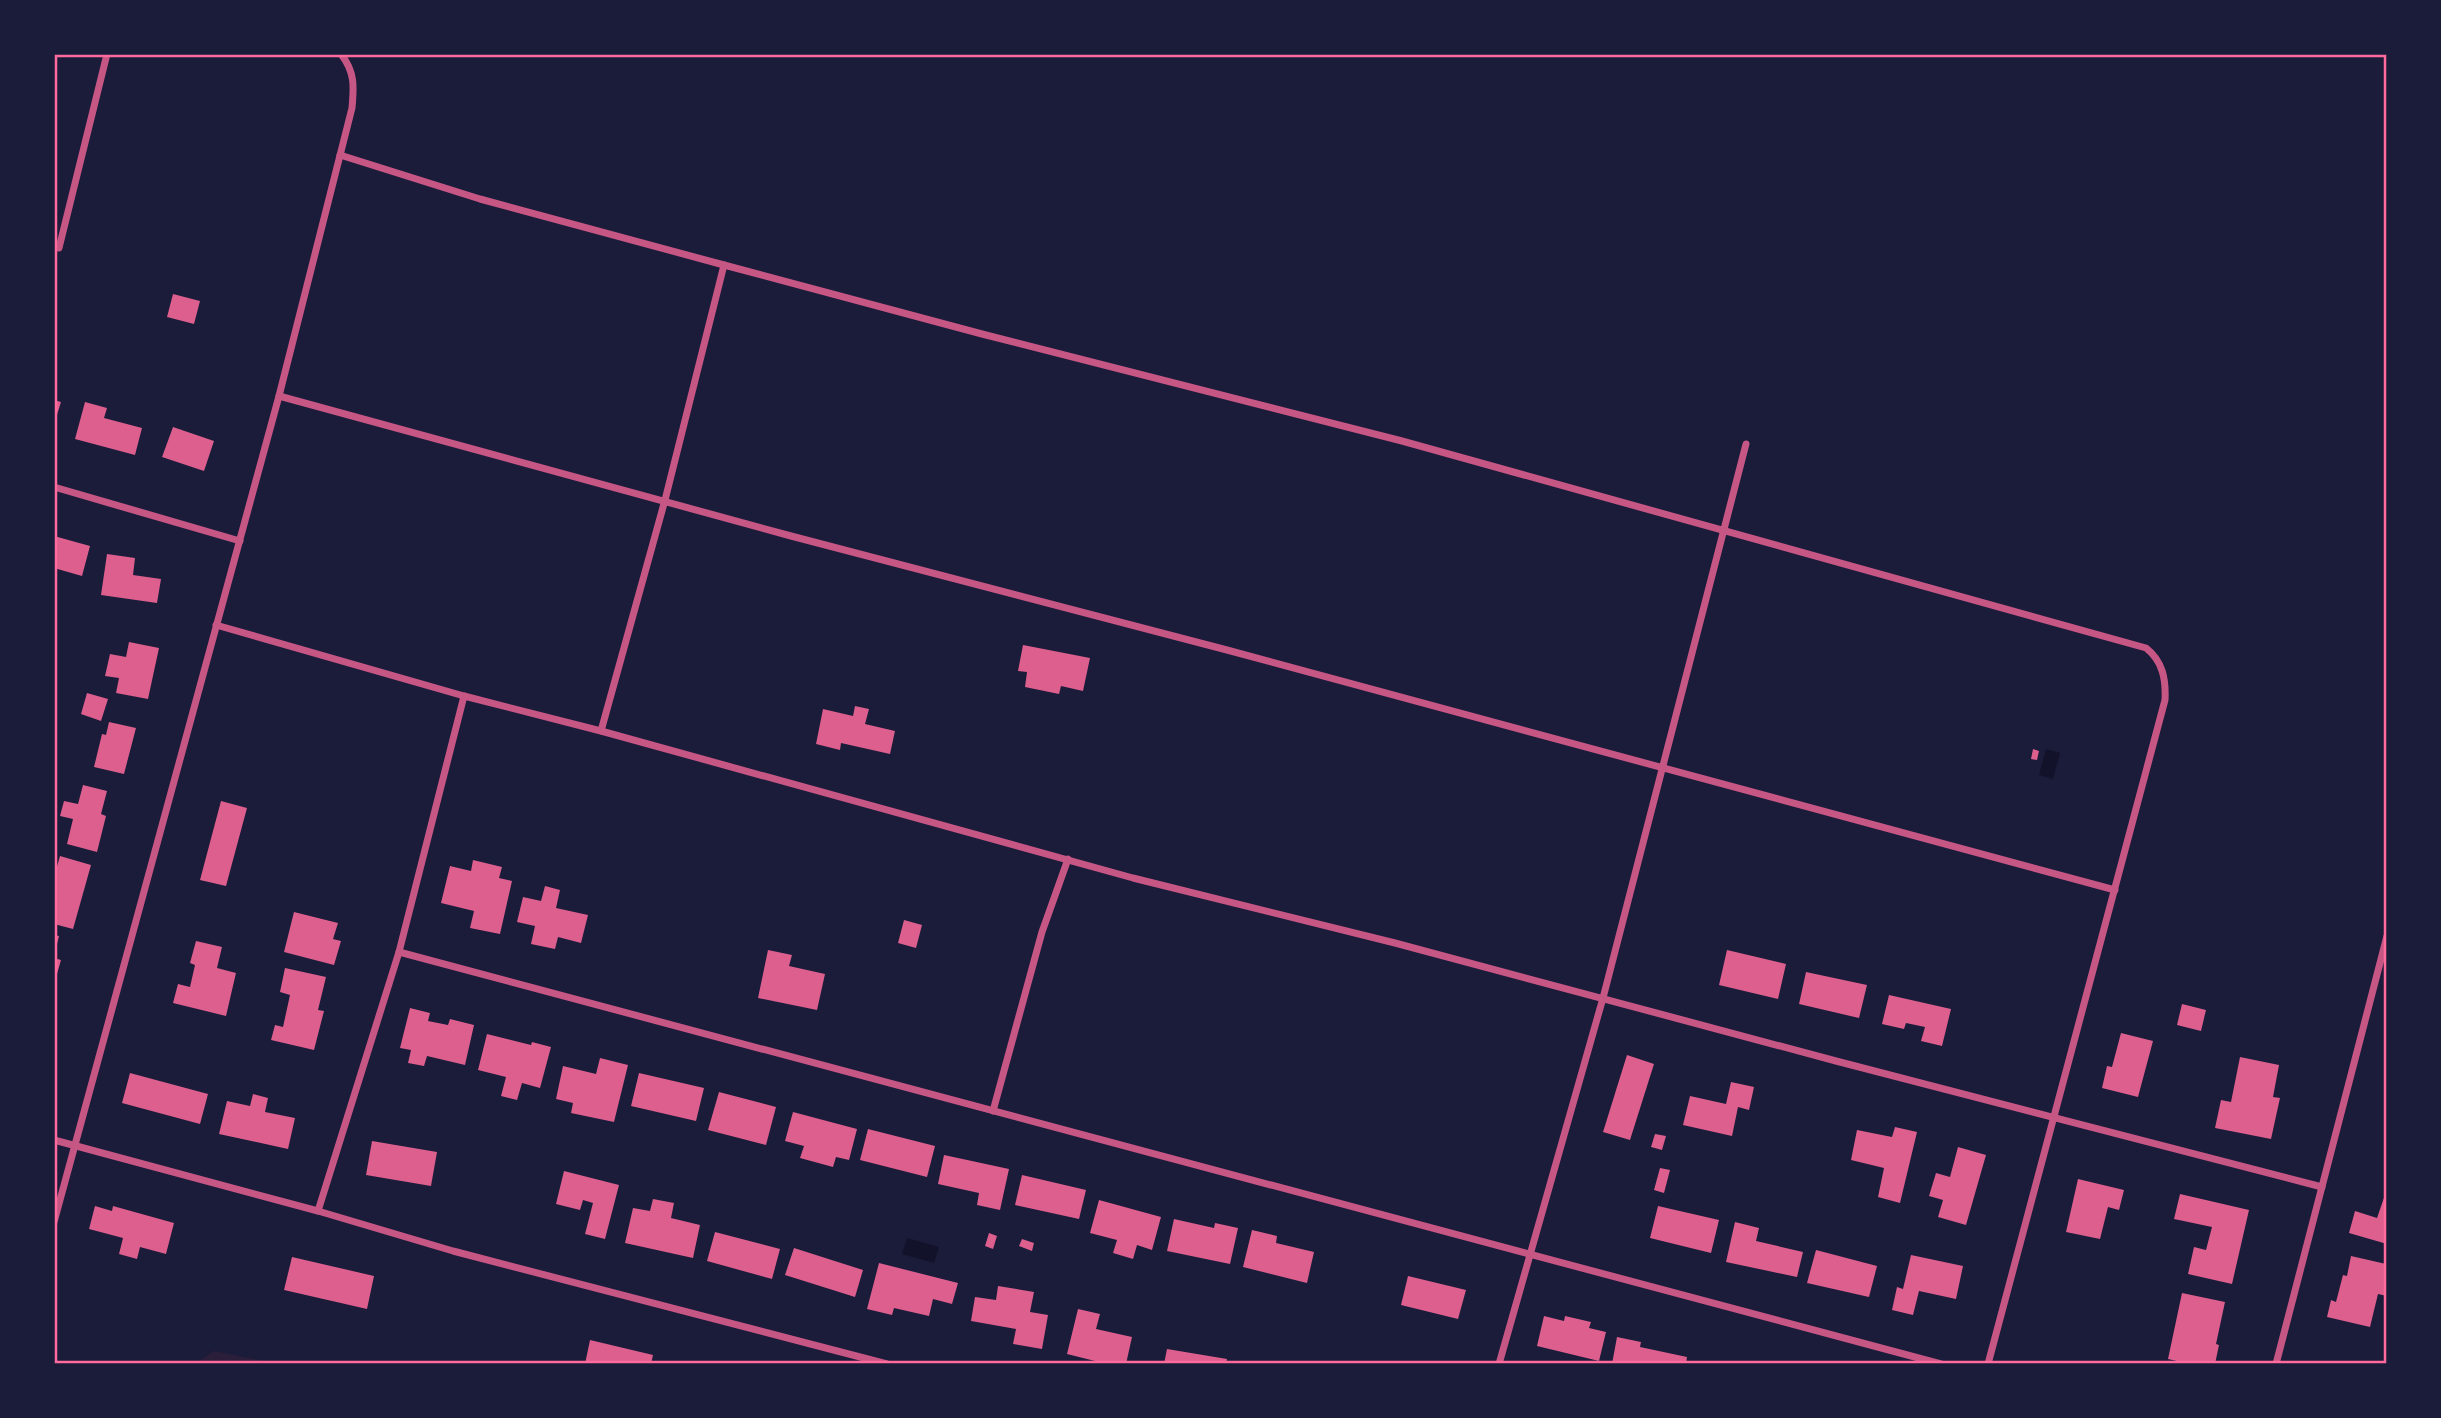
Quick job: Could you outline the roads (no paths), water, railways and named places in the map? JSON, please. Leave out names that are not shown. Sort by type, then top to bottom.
[{"type":"street","points":[[59,248],[107,54]]},
{"type":"street","points":[[54,1222],[279,396],[352,108],[354,82],[350,65],[341,54]]},
{"type":"street","points":[[340,155],[480,199],[982,334],[1402,441],[2146,648],[2159,661],[2165,678],[2165,700],[2055,1119],[1987,1364]]},
{"type":"street","points":[[601,731],[665,500],[724,265]]},
{"type":"street","points":[[279,396],[2115,890]]},
{"type":"street","points":[[1499,1364],[1603,998],[1746,444]]},
{"type":"street","points":[[54,487],[240,541]]},
{"type":"street","points":[[216,625],[464,696],[1068,859],[2322,1187]]},
{"type":"street","points":[[318,1211],[399,951],[464,696]]},
{"type":"street","points":[[993,1111],[1042,932],[1068,859]]},
{"type":"street","points":[[2276,1364],[2387,936]]},
{"type":"street","points":[[399,951],[1941,1364]]},
{"type":"street","points":[[54,1140],[318,1211],[453,1251],[887,1364]]}]
